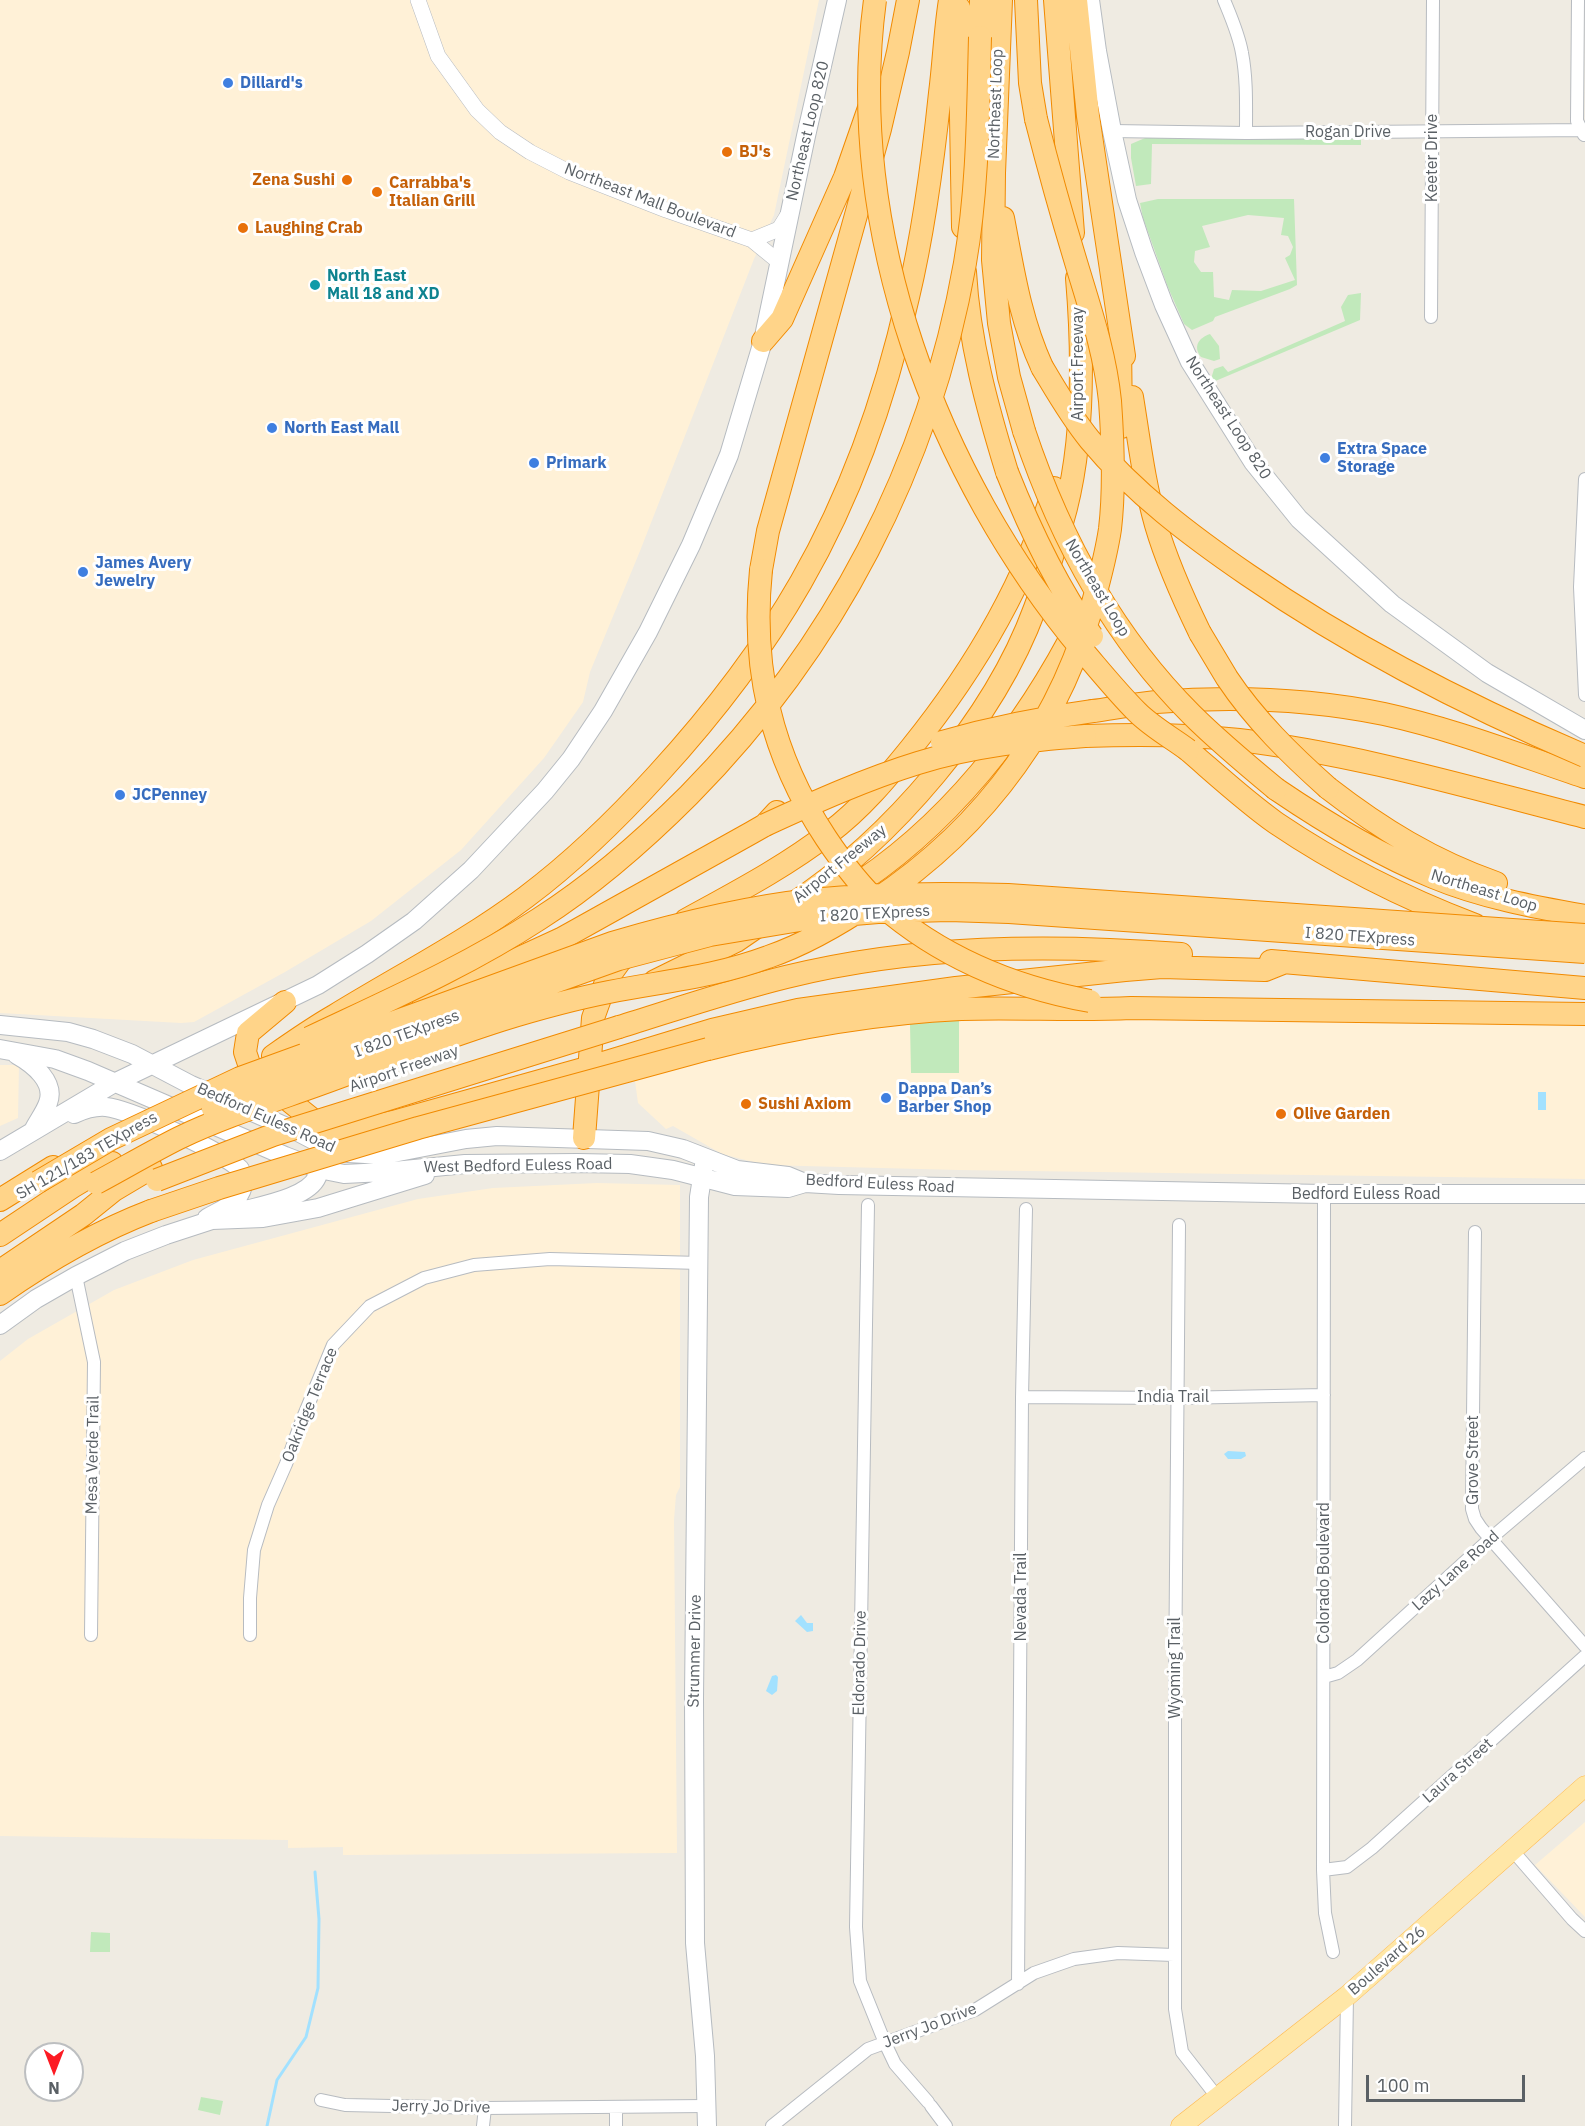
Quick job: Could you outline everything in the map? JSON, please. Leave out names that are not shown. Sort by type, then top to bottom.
[{"type":"highway","points":[[875,0],[870,71],[871,130],[875,175],[896,289],[914,351],[936,411],[964,472],[1015,560],[1049,608],[1138,714],[1188,750]]},
{"type":"highway","points":[[763,341],[782,319],[845,177],[886,52],[899,0]]},
{"type":"highway","points":[[908,0],[880,129],[770,521],[761,570],[757,627],[760,665],[773,726],[785,761],[813,818],[851,873],[880,904],[931,942],[1001,978],[1056,995],[1131,1008]]},
{"type":"highway","points":[[273,1056],[333,1016],[430,961],[477,931],[527,896],[571,860],[625,810],[692,737],[730,690],[767,637],[801,582],[830,526],[876,412],[894,354],[909,296],[923,222],[934,152],[950,0]]},
{"type":"highway","points":[[959,0],[962,208],[966,291],[978,368],[990,417],[1008,472],[1039,548],[1082,621],[1152,713],[1188,750]]},
{"type":"highway","points":[[240,1078],[302,1042],[497,946],[583,889],[665,819],[719,765],[779,693],[810,650],[840,603],[873,542],[913,453],[941,372],[963,271],[972,208],[977,149],[981,0]]},
{"type":"highway","name":"Northeast Loop","points":[[1001,0],[993,260],[999,323],[1009,377],[1038,473],[1069,544],[1102,601],[1129,641],[1190,713],[1276,789],[1351,837],[1435,878],[1487,895],[1585,916]]},
{"type":"highway","points":[[72,1187],[96,1183],[180,1138],[225,1119],[503,1019],[603,993],[715,974],[771,956],[832,929],[908,879],[948,844],[990,800],[1036,735],[1056,700],[1089,620],[1110,530],[1114,457],[1104,362],[1036,119],[1028,60],[1026,0]]},
{"type":"highway","name":"Airport Freeway","points":[[154,1174],[192,1148],[260,1119],[471,1045],[621,997],[736,940],[813,891],[897,817],[936,772],[977,718],[1009,664],[1035,609],[1066,507],[1080,403],[1078,289],[1055,0]]},
{"type":"highway","points":[[1076,0],[1088,116],[1120,341],[1130,386],[1145,482],[1156,526],[1179,588],[1200,633],[1227,678],[1257,717],[1295,759],[1328,789],[1370,820],[1427,853],[1490,881],[1549,899],[1585,916]]},
{"type":"highway","points":[[994,173],[1019,307],[1029,340],[1042,368],[1064,405],[1090,440],[1128,480],[1203,545],[1290,604],[1385,660],[1484,712],[1585,756]]},
{"type":"highway","points":[[584,1138],[593,1018],[607,979],[620,961],[640,945],[763,877],[831,832],[862,804],[891,772],[945,704],[971,666],[1005,608],[1029,559],[1056,482],[1067,394],[1070,300],[1078,289]]},
{"type":"highway","points":[[736,940],[795,922],[867,878],[897,855],[957,798],[1028,710],[1080,621],[1108,530],[1116,487],[1121,438],[1120,341]]},
{"type":"highway","points":[[765,825],[784,804],[846,777],[932,745],[1040,718],[1156,702],[1259,699],[1322,704],[1384,714],[1474,738],[1585,777]]},
{"type":"highway","points":[[0,1200],[97,1141],[273,1056],[420,1004],[561,939],[765,825],[823,798],[919,763],[977,749],[1024,741],[1085,736],[1186,735],[1240,740],[1317,752],[1412,772],[1578,814]]},
{"type":"highway","name":"Northeast Loop","points":[[1188,750],[1275,822],[1372,881],[1427,906],[1512,939],[1585,958]]},
{"type":"highway","name":"I 820 TEXpress","points":[[240,1078],[612,943],[707,918],[811,900],[948,893],[1008,895],[1585,935]]},
{"type":"highway","name":"I 820 TEXpress","points":[[72,1187],[139,1147],[257,1089],[479,1007],[619,959],[660,946],[762,925],[878,912],[949,910],[1009,912],[1585,952]]},
{"type":"highway","points":[[0,1271],[83,1215],[114,1203],[154,1174],[731,992],[788,977],[893,957],[1021,947],[1105,949],[1585,988]]},
{"type":"highway","points":[[285,1002],[248,1033],[245,1052],[251,1070],[322,1128],[353,1131],[590,1067],[712,1030],[798,1010],[871,998],[1162,967],[1265,970],[1285,962]]},
{"type":"highway","points":[[0,1294],[62,1253],[125,1221],[219,1188],[418,1128],[708,1049],[808,1026],[962,1009],[1131,1008],[1585,1014]]},
{"type":"highway","name":"SH 121/183 TEXpress","points":[[0,1206],[111,1139],[240,1078]]},
{"type":"highway","name":"SH 121/183 TEXpress","points":[[0,1235],[72,1187]]},
{"type":"main road","name":"Northeast Loop 820","points":[[779,262],[837,0]]},
{"type":"main road","name":"Northeast Loop 820","points":[[1090,0],[1097,51],[1126,200],[1164,305],[1196,374],[1253,462],[1299,519],[1392,604],[1487,674],[1585,730]]},
{"type":"main road","points":[[0,1152],[116,1082],[158,1068],[318,985],[368,954],[414,921],[471,870],[545,791],[571,759],[603,711],[648,632],[691,546],[729,455],[763,341],[779,262]]},
{"type":"main road","points":[[0,1024],[68,1032],[117,1048],[158,1068]]},
{"type":"main road","points":[[4,1049],[36,1068],[46,1080],[50,1092],[49,1102],[31,1133]]},
{"type":"main road","name":"West Bedford Euless Road","points":[[4,1049],[55,1059],[116,1082],[319,1169],[344,1174],[465,1164],[630,1164],[703,1168],[735,1186],[788,1188],[805,1183]]},
{"type":"main road","name":"Bedford Euless Road","points":[[158,1068],[321,1144],[348,1153],[383,1155],[497,1136],[584,1138],[648,1141],[683,1149],[703,1168]]},
{"type":"main road","points":[[31,1133],[84,1110],[104,1106],[130,1113],[204,1146],[239,1168],[245,1177],[243,1189],[237,1201],[192,1226]]},
{"type":"main road","points":[[578,1163],[584,1138]]},
{"type":"main road","points":[[0,1325],[36,1299],[125,1251],[192,1226],[298,1194],[317,1178],[321,1144]]},
{"type":"main road","points":[[212,1220],[263,1218],[330,1206],[465,1164]]},
{"type":"main road","name":"Strummer Drive","points":[[703,1168],[699,1197],[694,1676],[695,1943],[705,2056],[707,2126]]},
{"type":"main road","name":"Bedford Euless Road","points":[[805,1183],[1019,1190],[1324,1194],[1585,1194]]},
{"type":"main road","name":"Boulevard 26","points":[[1181,2126],[1347,1996],[1585,1786]]},
{"type":"street","name":"Northeast Mall Boulevard","points":[[418,0],[438,56],[477,110],[500,132],[530,152],[569,171],[660,208],[752,240],[779,262]]},
{"type":"street","points":[[1224,0],[1238,35],[1242,54],[1245,76],[1246,133]]},
{"type":"street","name":"Keeter Drive","points":[[1431,317],[1433,0]]},
{"type":"street","points":[[1578,0],[1577,121],[1584,132]]},
{"type":"street","name":"Rogan Drive","points":[[1112,131],[1584,132]]},
{"type":"street","name":"Northeast Mall Boulevard","points":[[752,240],[779,229],[790,212]]},
{"type":"street","points":[[1585,479],[1583,587],[1585,694]]},
{"type":"street","name":"Colorado Boulevard","points":[[1324,1194],[1323,1870],[1325,1913],[1334,1952]]},
{"type":"street","name":"Eldorado Drive","points":[[868,1205],[856,1927],[860,1981],[895,2064],[946,2126]]},
{"type":"street","name":"Nevada Trail","points":[[1018,1984],[1022,1397],[1026,1209]]},
{"type":"street","name":"Wyoming Trail","points":[[1179,1225],[1175,2009],[1182,2052],[1218,2098]]},
{"type":"street","name":"Grove Street","points":[[1475,1232],[1472,1499],[1475,1519],[1585,1646]]},
{"type":"street","name":"Oakridge Terrace","points":[[250,1635],[254,1550],[267,1505],[286,1464],[333,1345],[370,1306],[424,1278],[474,1265],[550,1259],[700,1263]]},
{"type":"street","name":"Mesa Verde Trail","points":[[76,1276],[93,1362],[91,1635]]},
{"type":"street","name":"India Trail","points":[[1022,1397],[1177,1398],[1324,1395]]},
{"type":"street","name":"Lazy Lane Road","points":[[1323,1677],[1338,1673],[1357,1660],[1490,1539],[1585,1458]]},
{"type":"street","name":"Laura Street","points":[[1323,1870],[1347,1867],[1372,1848],[1585,1656]]},
{"type":"street","points":[[1513,1851],[1585,1931]]},
{"type":"street","name":"Jerry Jo Drive","points":[[772,2126],[868,2049],[975,2010],[1034,1973],[1074,1959],[1118,1953],[1174,1955]]},
{"type":"street","points":[[1345,2126],[1347,1996]]},
{"type":"street","name":"Jerry Jo Drive","points":[[321,2100],[345,2105],[484,2108],[706,2106]]},
{"type":"street","points":[[616,2107],[616,2126]]},
{"type":"street","points":[[483,2126],[484,2108]]},
{"type":"shaded area","name":"North East Mall","points":[[0,0],[819,0],[774,215],[754,259],[640,551],[590,672],[583,702],[544,758],[461,850],[371,921],[194,1022],[0,1013]]},
{"type":"shaded area","points":[[959,1018],[1585,1025],[1585,1179],[765,1165],[722,1154],[673,1126],[666,1129],[638,1103],[635,1081],[763,1044],[842,1030],[910,1024],[959,1073]]},
{"type":"shaded area","points":[[0,1065],[19,1065],[18,1118],[0,1126]]},
{"type":"shaded area","points":[[597,1183],[680,1185],[680,1487],[676,1495],[674,1520],[677,1853],[343,1855],[343,1847],[288,1848],[288,1840],[0,1836],[0,1361],[28,1339],[114,1290],[193,1260],[418,1199],[493,1188]]},
{"type":"shaded area","points":[[1585,1822],[1585,1917],[1535,1865]]},
{"type":"green space","points":[[1145,138],[1361,139],[1361,145],[1152,144],[1151,184],[1136,186],[1131,144]]},
{"type":"green space","points":[[1158,199],[1294,199],[1297,285],[1215,317],[1213,321],[1192,330],[1184,324],[1167,285],[1143,218],[1140,203]],"holes":[[[1248,215],[1284,218],[1281,235],[1288,236],[1293,247],[1290,255],[1285,258],[1295,280],[1261,291],[1232,290],[1229,300],[1214,297],[1213,272],[1201,272],[1194,262],[1195,251],[1210,247],[1202,226]]]},
{"type":"green space","points":[[1361,293],[1360,320],[1213,382],[1211,379],[1214,369],[1223,366],[1228,372],[1345,321],[1341,307],[1348,295]]},
{"type":"green space","points":[[1210,334],[1219,346],[1220,359],[1214,361],[1201,357],[1197,350],[1200,340]]},
{"type":"green space","points":[[959,1018],[959,1073],[911,1073],[910,1024]]},
{"type":"green space","points":[[91,1932],[110,1933],[110,1952],[90,1952]]},
{"type":"green space","points":[[201,2097],[223,2101],[220,2115],[198,2110]]},
{"type":"water","points":[[1538,1092],[1546,1092],[1546,1110],[1538,1110]]},
{"type":"water","points":[[1228,1451],[1245,1452],[1246,1456],[1241,1459],[1228,1459],[1224,1454]]},
{"type":"water","points":[[801,1615],[807,1623],[813,1623],[813,1631],[807,1632],[795,1621]]},
{"type":"water","points":[[772,1676],[778,1677],[777,1691],[772,1695],[766,1691]]},
{"type":"waterway","points":[[267,2126],[277,2080],[306,2037],[318,1988],[319,1919],[315,1872]]},
{"type":"place","name":"Dillard's","points":[[228,83]]},
{"type":"place","name":"BJ's","points":[[727,152]]},
{"type":"place","name":"Zena Sushi","points":[[347,180]]},
{"type":"place","name":"Carrabba's Italian Grill","points":[[377,192]]},
{"type":"place","name":"Laughing Crab","points":[[243,228]]},
{"type":"place","name":"North East Mall 18 and XD","points":[[315,285]]},
{"type":"place","name":"North East Mall","points":[[272,428]]},
{"type":"place","name":"Extra Space Storage","points":[[1325,458]]},
{"type":"place","name":"Primark","points":[[534,463]]},
{"type":"place","name":"James Avery Jewelry","points":[[83,572]]},
{"type":"place","name":"JCPenney","points":[[120,795]]},
{"type":"place","name":"Dappa Dan’s Barber Shop","points":[[886,1098]]},
{"type":"place","name":"Sushi Axiom","points":[[746,1104]]},
{"type":"place","name":"Olive Garden","points":[[1281,1114]]}]
